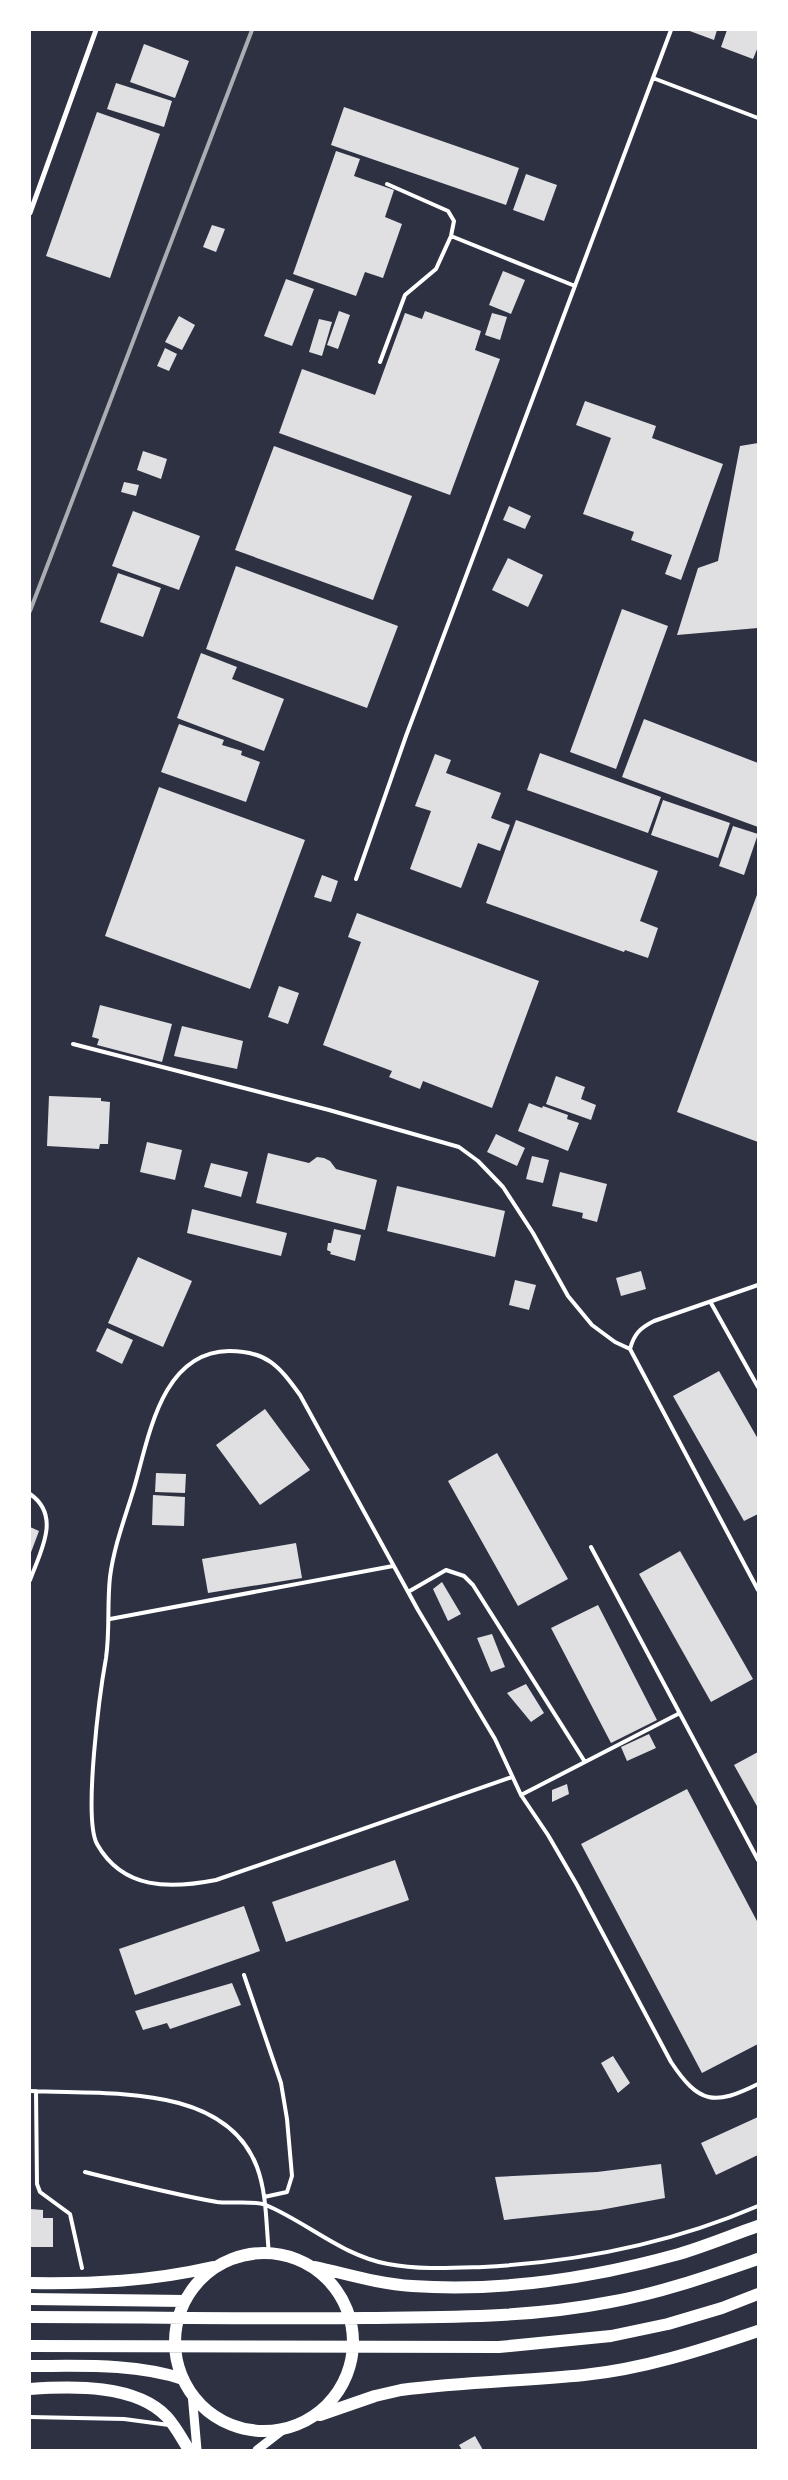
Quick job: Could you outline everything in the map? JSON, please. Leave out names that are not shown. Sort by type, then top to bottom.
[{"type":"main road","points":[[30,2283],[94,2284],[164,2278],[220,2265],[252,2254],[269,2254],[286,2256],[310,2266],[411,2286],[470,2286],[525,2283],[590,2275],[680,2254],[758,2226]]},
{"type":"main road","points":[[30,2316],[240,2319],[432,2317],[535,2313],[610,2302],[684,2284],[758,2259]]},
{"type":"main road","points":[[220,2265],[198,2283],[185,2301],[176,2332],[175,2348],[183,2379],[192,2394],[210,2412],[233,2425],[249,2430],[284,2428],[347,2405],[401,2390],[586,2374],[689,2353],[758,2331]]},
{"type":"main road","points":[[308,2420],[323,2409],[336,2395],[345,2379],[351,2362],[353,2343],[352,2325],[346,2307],[337,2291],[325,2277],[310,2266]]},
{"type":"main road","points":[[30,2346],[499,2347],[611,2336],[668,2324],[758,2294]]},
{"type":"main road","points":[[30,2299],[185,2301]]},
{"type":"main road","points":[[30,2366],[140,2369],[160,2372],[183,2379]]},
{"type":"main road","points":[[30,2389],[62,2388],[116,2392],[145,2401],[167,2417],[189,2450]]},
{"type":"street","points":[[30,213],[96,30]]},
{"type":"street","points":[[192,2394],[197,2450]]},
{"type":"street","points":[[257,2450],[284,2428]]},
{"type":"lane","points":[[356,879],[410,726],[671,30]]},
{"type":"lane","points":[[653,78],[758,118]]},
{"type":"lane","points":[[380,362],[405,295],[436,269],[451,236],[454,220],[448,211],[387,184]]},
{"type":"lane","points":[[451,236],[575,286]]},
{"type":"lane","points":[[73,1044],[329,1110],[459,1147],[478,1161],[503,1187],[533,1233],[568,1296],[592,1325],[615,1342],[630,1349],[758,1590]]},
{"type":"lane","points":[[630,1349],[633,1336],[641,1328],[672,1314],[758,1285]]},
{"type":"lane","points":[[712,1302],[758,1387]]},
{"type":"lane","points":[[512,1777],[216,1880],[189,1886],[163,1886],[141,1882],[122,1873],[106,1858],[96,1843],[92,1831],[94,1757],[110,1619],[110,1579],[114,1552],[148,1436],[172,1382],[184,1368],[196,1359],[210,1353],[237,1351],[257,1355],[272,1361],[284,1373],[316,1423],[393,1566],[495,1739],[521,1795],[577,1885],[671,2062],[684,2082],[698,2093],[718,2099],[730,2097],[758,2084]]},
{"type":"lane","points":[[30,1494],[44,1509],[48,1520],[48,1530],[30,1580]]},
{"type":"lane","points":[[591,1547],[678,1714],[758,1860]]},
{"type":"lane","points":[[110,1619],[393,1566]]},
{"type":"lane","points":[[408,1592],[446,1570],[464,1576],[473,1585],[585,1762]]},
{"type":"lane","points":[[521,1795],[678,1714]]},
{"type":"lane","points":[[244,1975],[280,2083],[287,2119],[292,2176],[290,2186],[287,2192],[264,2197]]},
{"type":"lane","points":[[30,2091],[137,2095],[194,2107],[231,2127],[242,2138],[257,2168],[264,2197],[269,2254]]},
{"type":"lane","points":[[36,2091],[36,2184],[40,2192],[70,2214],[82,2268]]},
{"type":"lane","points":[[85,2172],[168,2193],[224,2203],[264,2204],[364,2257],[388,2264],[442,2269],[513,2265],[595,2254],[694,2230],[758,2206]]},
{"type":"lane","points":[[30,2417],[124,2419],[174,2426]]},
{"type":"building","points":[[687,30],[717,30],[714,40]]},
{"type":"building","points":[[727,30],[758,30],[758,47],[753,59],[721,47]]},
{"type":"building","points":[[144,44],[189,61],[175,98],[130,82]]},
{"type":"building","points":[[116,83],[172,101],[164,127],[107,109]]},
{"type":"building","points":[[344,107],[519,168],[506,205],[331,145]]},
{"type":"building","points":[[97,112],[160,134],[110,278],[46,256]]},
{"type":"building","points":[[336,151],[360,159],[354,176],[394,190],[385,217],[402,224],[383,278],[365,272],[356,296],[293,274]]},
{"type":"building","points":[[526,174],[557,185],[544,221],[513,210]]},
{"type":"building","points":[[212,225],[225,229],[216,252],[203,247]]},
{"type":"building","points":[[503,271],[525,280],[511,314],[489,305]]},
{"type":"building","points":[[286,279],[314,289],[292,346],[264,336]]},
{"type":"building","points":[[339,311],[350,315],[338,349],[327,345]]},
{"type":"building","points":[[425,311],[481,331],[475,350],[500,359],[450,495],[279,433],[302,369],[375,395],[405,313],[422,319]]},
{"type":"building","points":[[492,313],[507,317],[500,340],[485,335]]},
{"type":"building","points":[[179,316],[195,325],[182,350],[165,342]]},
{"type":"building","points":[[319,319],[332,322],[322,356],[309,352]]},
{"type":"building","points":[[165,348],[177,354],[169,371],[157,366]]},
{"type":"building","points":[[585,401],[656,426],[652,438],[723,464],[681,580],[665,574],[672,555],[631,540],[634,532],[583,514],[611,438],[576,425]]},
{"type":"building","points":[[758,443],[758,628],[677,635],[698,568],[718,561],[740,446]]},
{"type":"building","points":[[274,446],[412,496],[373,600],[235,550]]},
{"type":"building","points":[[143,451],[167,459],[161,479],[137,470]]},
{"type":"building","points":[[124,482],[139,485],[136,496],[121,492]]},
{"type":"building","points":[[509,506],[531,516],[525,529],[503,520]]},
{"type":"building","points":[[133,511],[200,536],[179,590],[112,566]]},
{"type":"building","points":[[508,558],[543,575],[528,607],[492,590]]},
{"type":"building","points":[[236,566],[398,626],[367,708],[206,649]]},
{"type":"building","points":[[118,573],[161,588],[143,637],[100,622]]},
{"type":"building","points":[[622,609],[668,626],[616,769],[570,752]]},
{"type":"building","points":[[201,653],[237,667],[232,679],[284,699],[264,751],[177,718]]},
{"type":"building","points":[[644,719],[758,763],[758,827],[622,777]]},
{"type":"building","points":[[179,724],[224,740],[222,745],[242,751],[241,755],[260,762],[246,802],[161,772]]},
{"type":"building","points":[[540,753],[661,797],[648,833],[527,790]]},
{"type":"building","points":[[435,754],[451,760],[446,773],[501,793],[491,818],[510,825],[500,851],[478,843],[461,888],[410,869],[431,811],[415,806]]},
{"type":"building","points":[[159,787],[305,840],[250,989],[105,936]]},
{"type":"building","points":[[663,800],[730,823],[718,858],[651,835]]},
{"type":"building","points":[[516,820],[658,871],[640,921],[658,928],[648,958],[625,950],[624,952],[486,903]]},
{"type":"building","points":[[733,826],[758,834],[744,875],[719,866]]},
{"type":"building","points":[[322,875],[338,881],[331,902],[314,897]]},
{"type":"building","points":[[758,892],[758,1142],[677,1112]]},
{"type":"building","points":[[357,913],[539,981],[492,1108],[423,1081],[420,1089],[389,1077],[392,1071],[323,1045],[361,942],[348,937]]},
{"type":"building","points":[[279,986],[299,993],[288,1024],[268,1017]]},
{"type":"building","points":[[100,1005],[172,1024],[162,1062],[97,1045],[99,1039],[92,1037]]},
{"type":"building","points":[[182,1026],[243,1041],[237,1069],[174,1056]]},
{"type":"building","points":[[556,1076],[585,1087],[581,1099],[596,1105],[591,1120],[546,1104]]},
{"type":"building","points":[[49,1096],[101,1098],[101,1101],[110,1102],[108,1144],[100,1144],[99,1149],[47,1146]]},
{"type":"building","points":[[529,1103],[568,1115],[567,1119],[579,1123],[568,1151],[518,1131]]},
{"type":"building","points":[[496,1134],[525,1148],[517,1166],[487,1152]]},
{"type":"building","points":[[147,1142],[182,1150],[175,1180],[140,1172]]},
{"type":"building","points":[[268,1153],[309,1163],[317,1157],[324,1158],[330,1161],[336,1169],[377,1180],[365,1230],[256,1203]]},
{"type":"building","points":[[532,1156],[549,1160],[543,1183],[526,1179]]},
{"type":"building","points":[[211,1163],[248,1172],[241,1197],[204,1187]]},
{"type":"building","points":[[560,1172],[607,1184],[597,1222],[582,1218],[583,1213],[552,1206]]},
{"type":"building","points":[[397,1186],[505,1211],[495,1257],[387,1231]]},
{"type":"building","points":[[192,1209],[287,1233],[281,1256],[187,1233]]},
{"type":"building","points":[[334,1229],[361,1235],[355,1261],[330,1254],[331,1252],[327,1250],[328,1243],[331,1243]]},
{"type":"building","points":[[138,1257],[192,1281],[163,1347],[108,1323]]},
{"type":"building","points":[[641,1271],[646,1289],[621,1296],[616,1278]]},
{"type":"building","points":[[515,1280],[536,1285],[529,1310],[509,1305]]},
{"type":"building","points":[[107,1328],[133,1340],[122,1364],[96,1351]]},
{"type":"building","points":[[719,1371],[758,1439],[758,1514],[744,1521],[673,1396]]},
{"type":"building","points":[[265,1409],[310,1470],[260,1505],[216,1445]]},
{"type":"building","points":[[497,1453],[568,1579],[518,1606],[448,1481]]},
{"type":"building","points":[[156,1473],[186,1474],[185,1493],[155,1492]]},
{"type":"building","points":[[153,1495],[185,1497],[184,1526],[152,1525]]},
{"type":"building","points":[[30,1527],[39,1531],[30,1555]]},
{"type":"building","points":[[296,1543],[302,1578],[208,1593],[202,1559]]},
{"type":"building","points":[[680,1551],[753,1679],[711,1702],[639,1574]]},
{"type":"building","points":[[442,1582],[461,1614],[448,1621],[433,1589]]},
{"type":"building","points":[[598,1605],[657,1720],[611,1743],[551,1628]]},
{"type":"building","points":[[492,1634],[505,1667],[491,1672],[477,1638]]},
{"type":"building","points":[[526,1684],[544,1713],[531,1722],[507,1693]]},
{"type":"building","points":[[649,1734],[656,1748],[627,1761],[621,1747]]},
{"type":"building","points":[[758,1752],[758,1808],[734,1765]]},
{"type":"building","points":[[567,1784],[569,1794],[552,1802],[552,1790]]},
{"type":"building","points":[[687,1789],[758,1923],[758,2044],[702,2073],[581,1844]]},
{"type":"building","points":[[395,1860],[409,1900],[286,1942],[272,1902]]},
{"type":"building","points":[[244,1906],[260,1951],[135,1995],[119,1949]]},
{"type":"building","points":[[232,1983],[241,2005],[170,2029],[167,2023],[143,2030],[135,2011]]},
{"type":"building","points":[[613,2056],[630,2083],[618,2093],[601,2063]]},
{"type":"building","points":[[758,2117],[758,2155],[716,2175],[701,2143]]},
{"type":"building","points":[[661,2164],[665,2198],[600,2210],[504,2220],[495,2177],[597,2172]]},
{"type":"building","points":[[30,2209],[43,2210],[43,2218],[53,2218],[53,2247],[30,2247]]},
{"type":"building","points":[[475,2436],[483,2450],[462,2450],[459,2445]]},
{"type":"railway","points":[[30,611],[252,30]]}]
